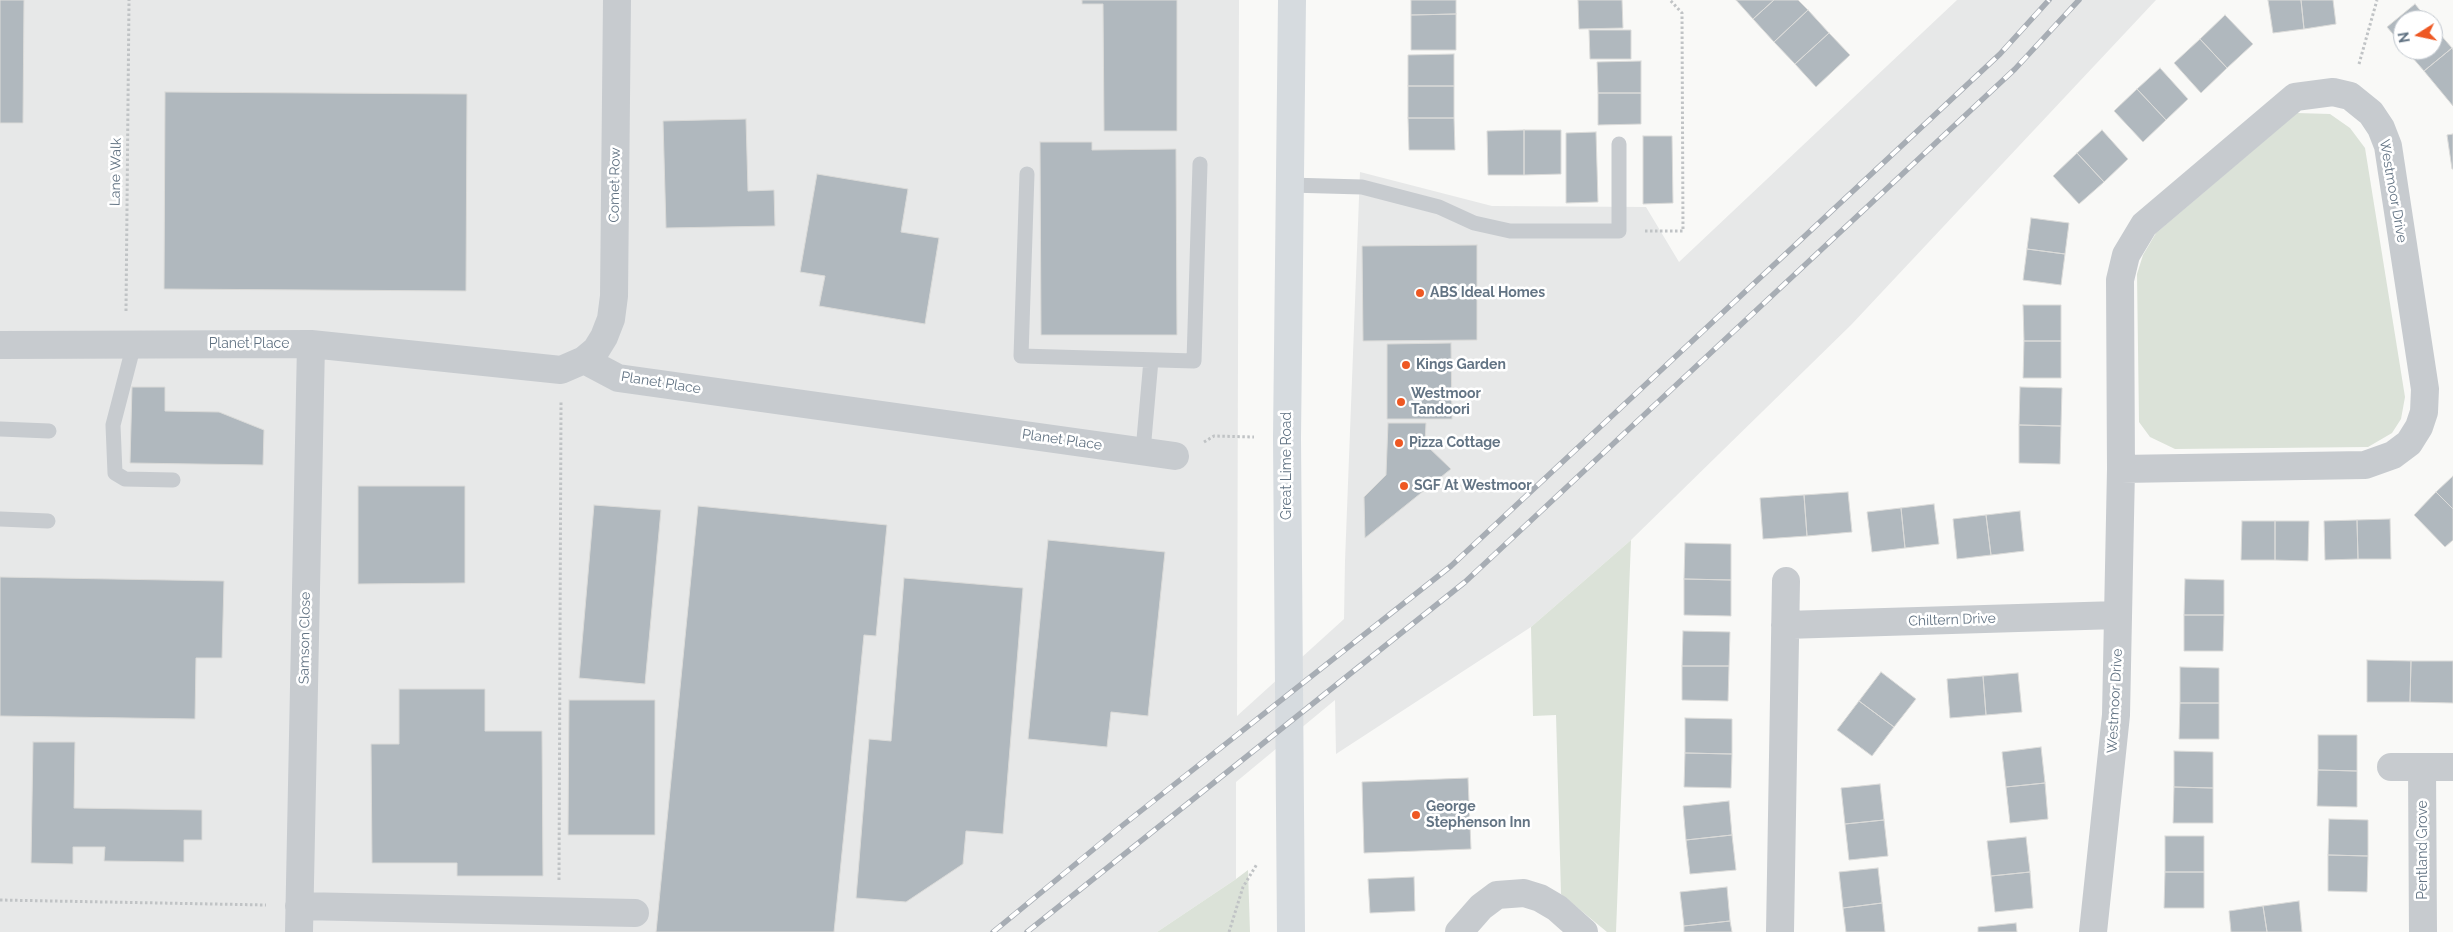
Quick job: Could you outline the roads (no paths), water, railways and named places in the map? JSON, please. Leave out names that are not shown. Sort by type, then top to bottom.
[{"type":"main road","name":"Great Lime Road","points":[[1291,932],[1287,438],[1292,0]]},
{"type":"street","name":"Comet Row","points":[[573,365],[596,350],[604,337],[611,320],[614,296],[616,0]]},
{"type":"street","name":"Westmoor Drive","points":[[2093,932],[2116,715],[2121,469],[2120,280],[2126,254],[2144,225],[2295,97],[2333,92],[2350,96],[2371,113],[2381,128],[2388,146],[2426,389],[2424,412],[2419,427],[2409,442],[2393,455],[2365,465],[2121,469]]},
{"type":"street","name":"Planet Place","points":[[0,345],[310,344],[573,365],[618,378],[1175,456]]},
{"type":"street","name":"Samson Close","points":[[299,919],[310,344]]},
{"type":"street","points":[[1780,932],[1786,581]]},
{"type":"street","name":"Chiltern Drive","points":[[1785,625],[2118,615]]},
{"type":"street","points":[[2391,767],[2453,767]]},
{"type":"street","name":"Pentland Grove","points":[[2422,768],[2423,932]]},
{"type":"street","points":[[1459,932],[1481,907],[1497,895],[1524,893],[1540,898],[1557,908],[1584,932]]},
{"type":"street","points":[[299,919],[559,911],[635,912]]},
{"type":"lane","points":[[1289,185],[1362,187],[1439,207],[1474,222],[1510,231],[1619,231],[1618,144]]},
{"type":"lane","points":[[1026,174],[1021,356],[1194,362],[1200,164]]},
{"type":"lane","points":[[130,344],[113,424],[115,473],[125,479],[172,480]]},
{"type":"lane","points":[[1143,451],[1151,360]]},
{"type":"lane","points":[[0,429],[49,431]]},
{"type":"lane","points":[[0,519],[48,522]]},
{"type":"railway","points":[[993,932],[1123,825],[1451,566],[2000,54],[2049,0]]},
{"type":"railway","points":[[1027,932],[1465,582],[2015,69],[2079,0]]},
{"type":"place","name":"ABS Ideal Homes","points":[[1420,293]]},
{"type":"place","name":"Kings Garden","points":[[1406,365]]},
{"type":"place","name":"Westmoor Tandoori","points":[[1401,402]]},
{"type":"place","name":"Pizza Cottage","points":[[1399,443]]},
{"type":"place","name":"SGF At Westmoor","points":[[1404,486]]},
{"type":"place","name":"George Stephenson Inn","points":[[1416,815]]}]
